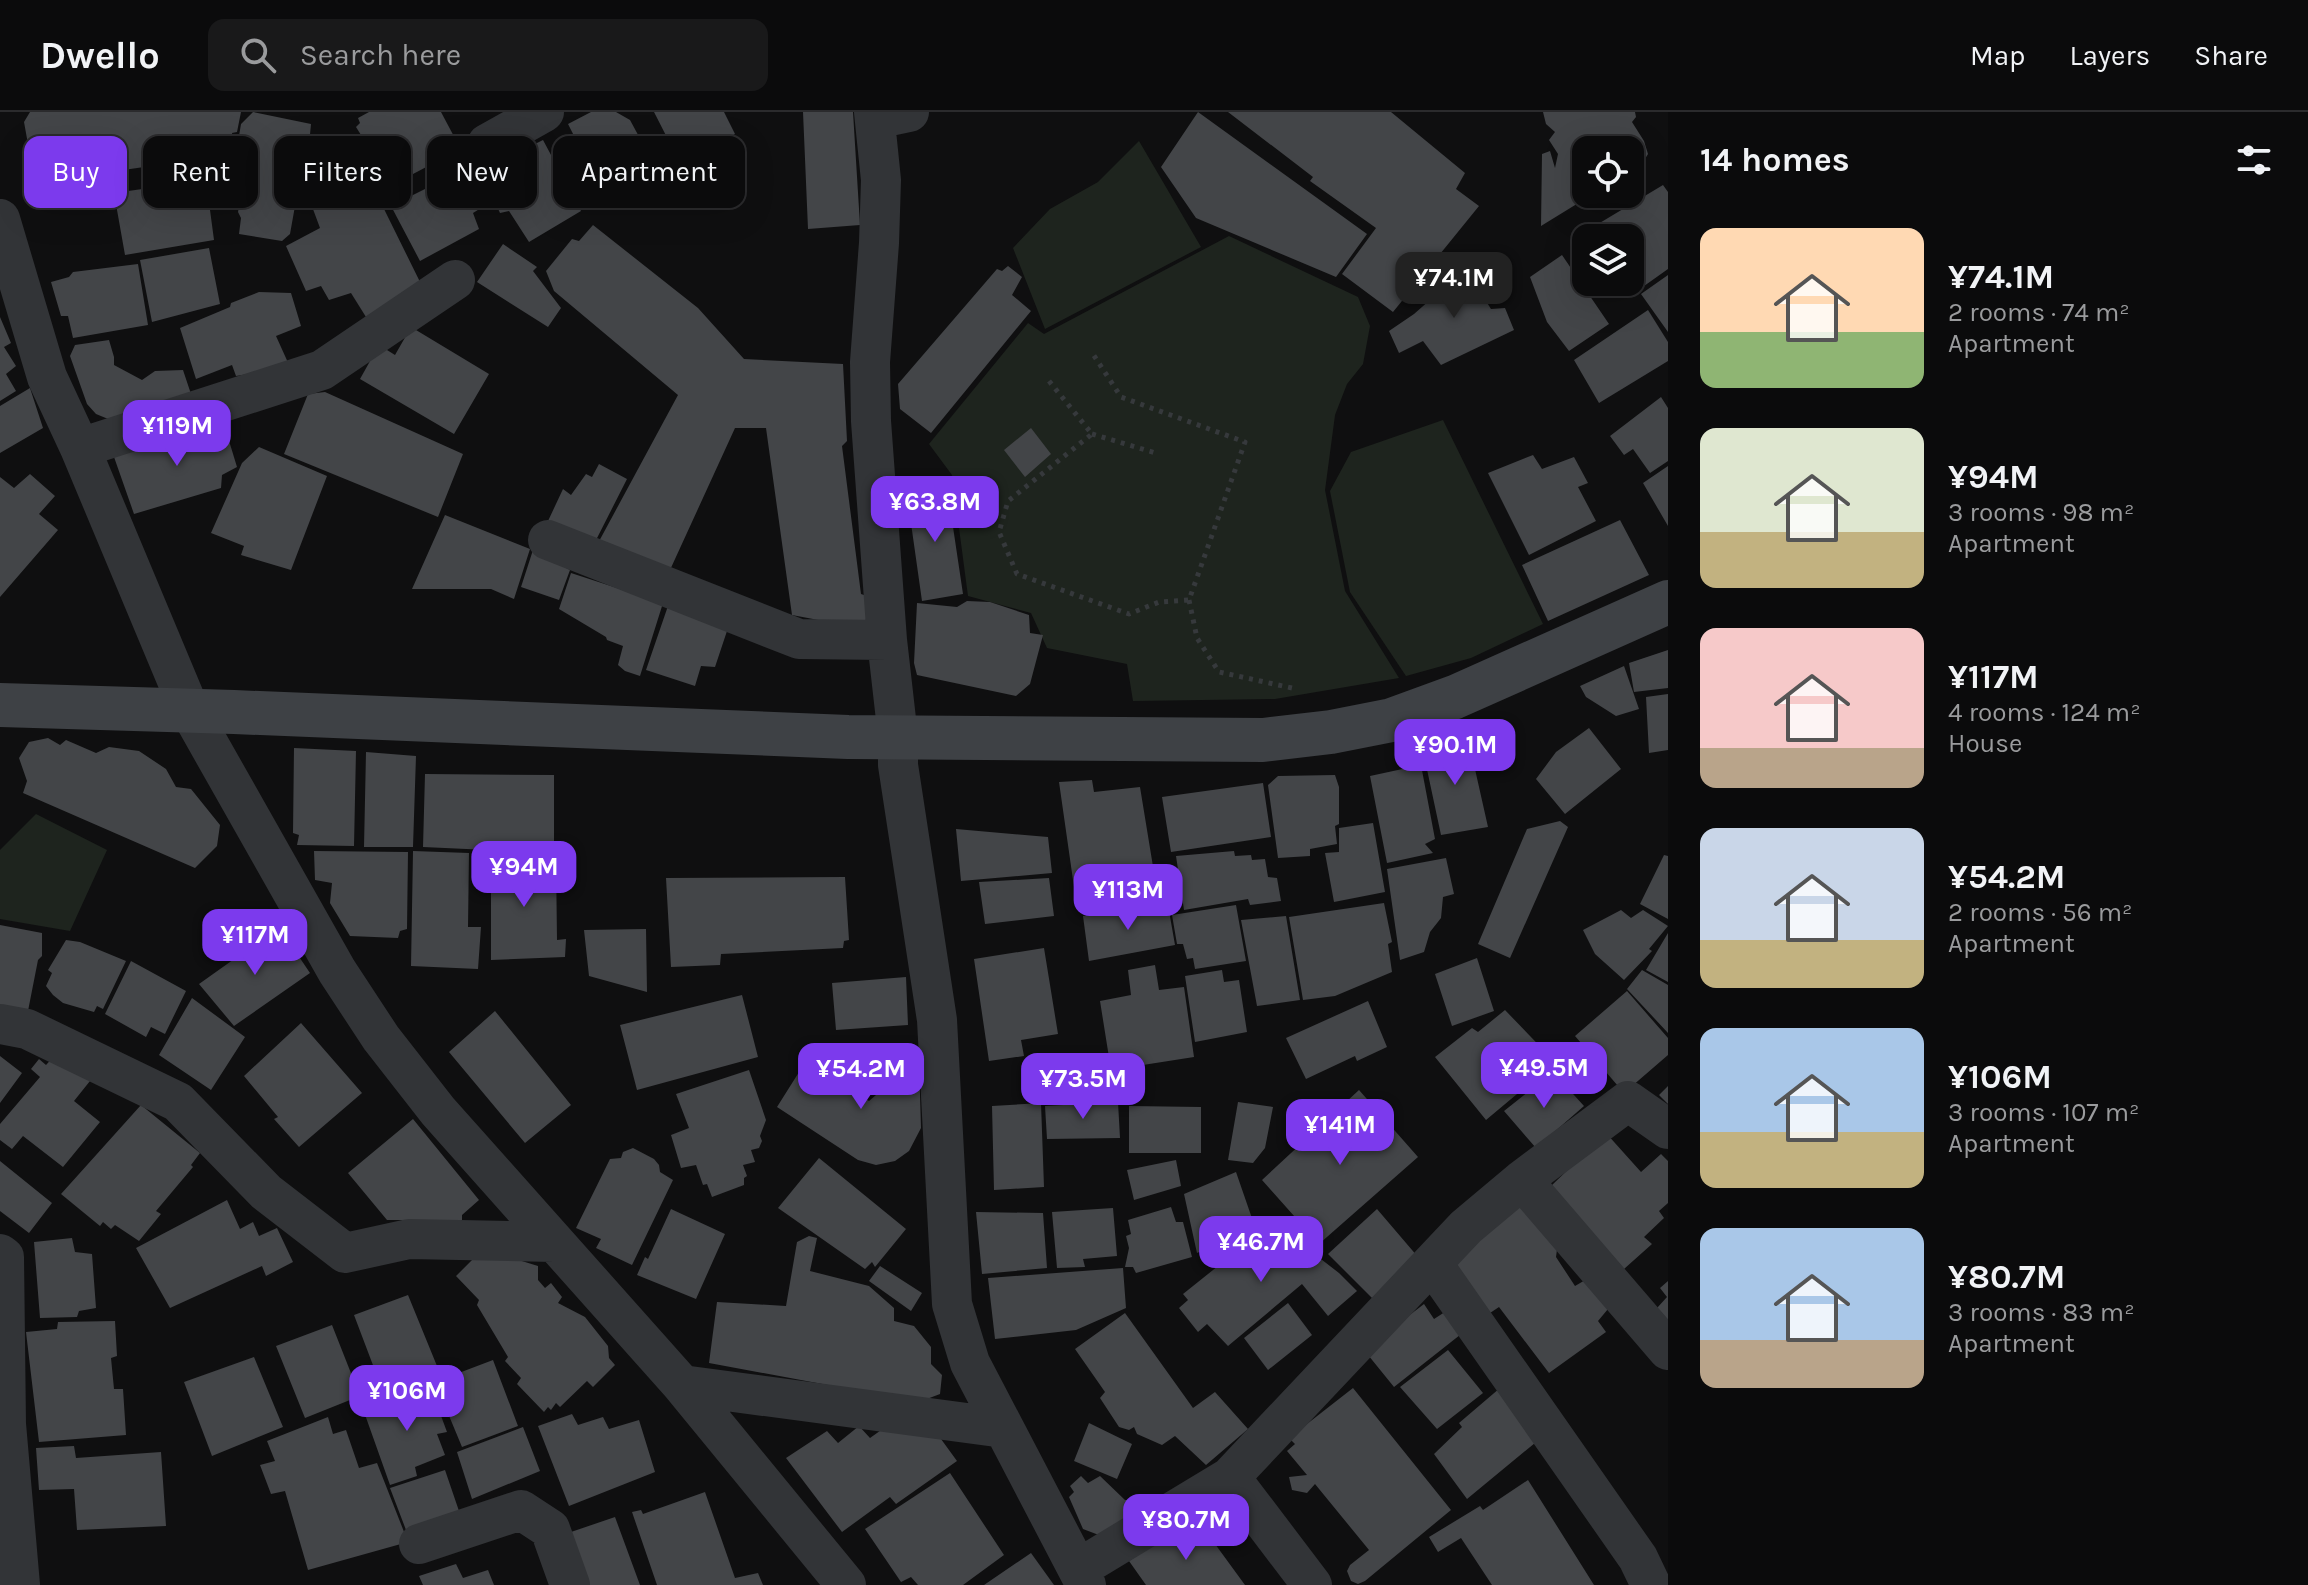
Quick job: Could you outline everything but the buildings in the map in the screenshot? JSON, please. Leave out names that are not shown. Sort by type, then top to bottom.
[{"type":"street","points":[[501,136],[544,112]]},
{"type":"street","points":[[886,114],[870,362],[871,421],[898,765],[937,1020],[952,1304],[970,1363],[1082,1577],[1230,1477],[1466,1227],[1522,1180],[1628,1101],[1668,1129]]},
{"type":"street","points":[[0,219],[47,377],[190,711],[337,971],[381,1038],[438,1111],[682,1385],[846,1585]]},
{"type":"street","points":[[80,448],[322,370],[455,280]]},
{"type":"street","points":[[548,540],[799,639],[887,640]]},
{"type":"street","points":[[0,705],[898,737],[1263,740],[1331,732],[1392,720],[1455,697],[1668,602]]},
{"type":"street","points":[[0,1024],[27,1029],[178,1102],[266,1192],[345,1253],[409,1239],[554,1242]]},
{"type":"street","points":[[1522,1180],[1668,1350]]},
{"type":"street","points":[[0,1254],[4,1257],[3,1425],[20,1585]]},
{"type":"street","points":[[1432,1263],[1638,1558],[1651,1585]]},
{"type":"street","points":[[682,1385],[1004,1428]]},
{"type":"street","points":[[1230,1477],[1312,1585]]},
{"type":"street","points":[[419,1544],[521,1510],[550,1529],[570,1585]]},
{"type":"path","points":[[1091,351],[1121,397],[1245,442],[1189,600],[1197,638],[1219,672],[1292,688]]},
{"type":"path","points":[[1049,381],[1092,434],[1159,454]]},
{"type":"path","points":[[1092,434],[1008,501],[999,532],[1017,574],[1129,614],[1159,602],[1189,600]]},
{"type":"shaded area","points":[[1139,141],[1201,247],[1045,329],[1013,248],[1050,209],[1098,182]]},
{"type":"shaded area","points":[[1229,236],[1358,297],[1370,326],[1363,364],[1347,384],[1335,415],[1325,490],[1345,591],[1399,678],[1275,699],[1133,701],[1127,664],[1047,648],[1031,613],[968,596],[952,475],[929,444],[1028,323],[1044,334]]},
{"type":"shaded area","points":[[1443,420],[1543,624],[1471,658],[1406,676],[1350,592],[1330,491],[1351,452]]},
{"type":"shaded area","points":[[36,814],[107,850],[70,931],[0,919],[0,850]]}]
